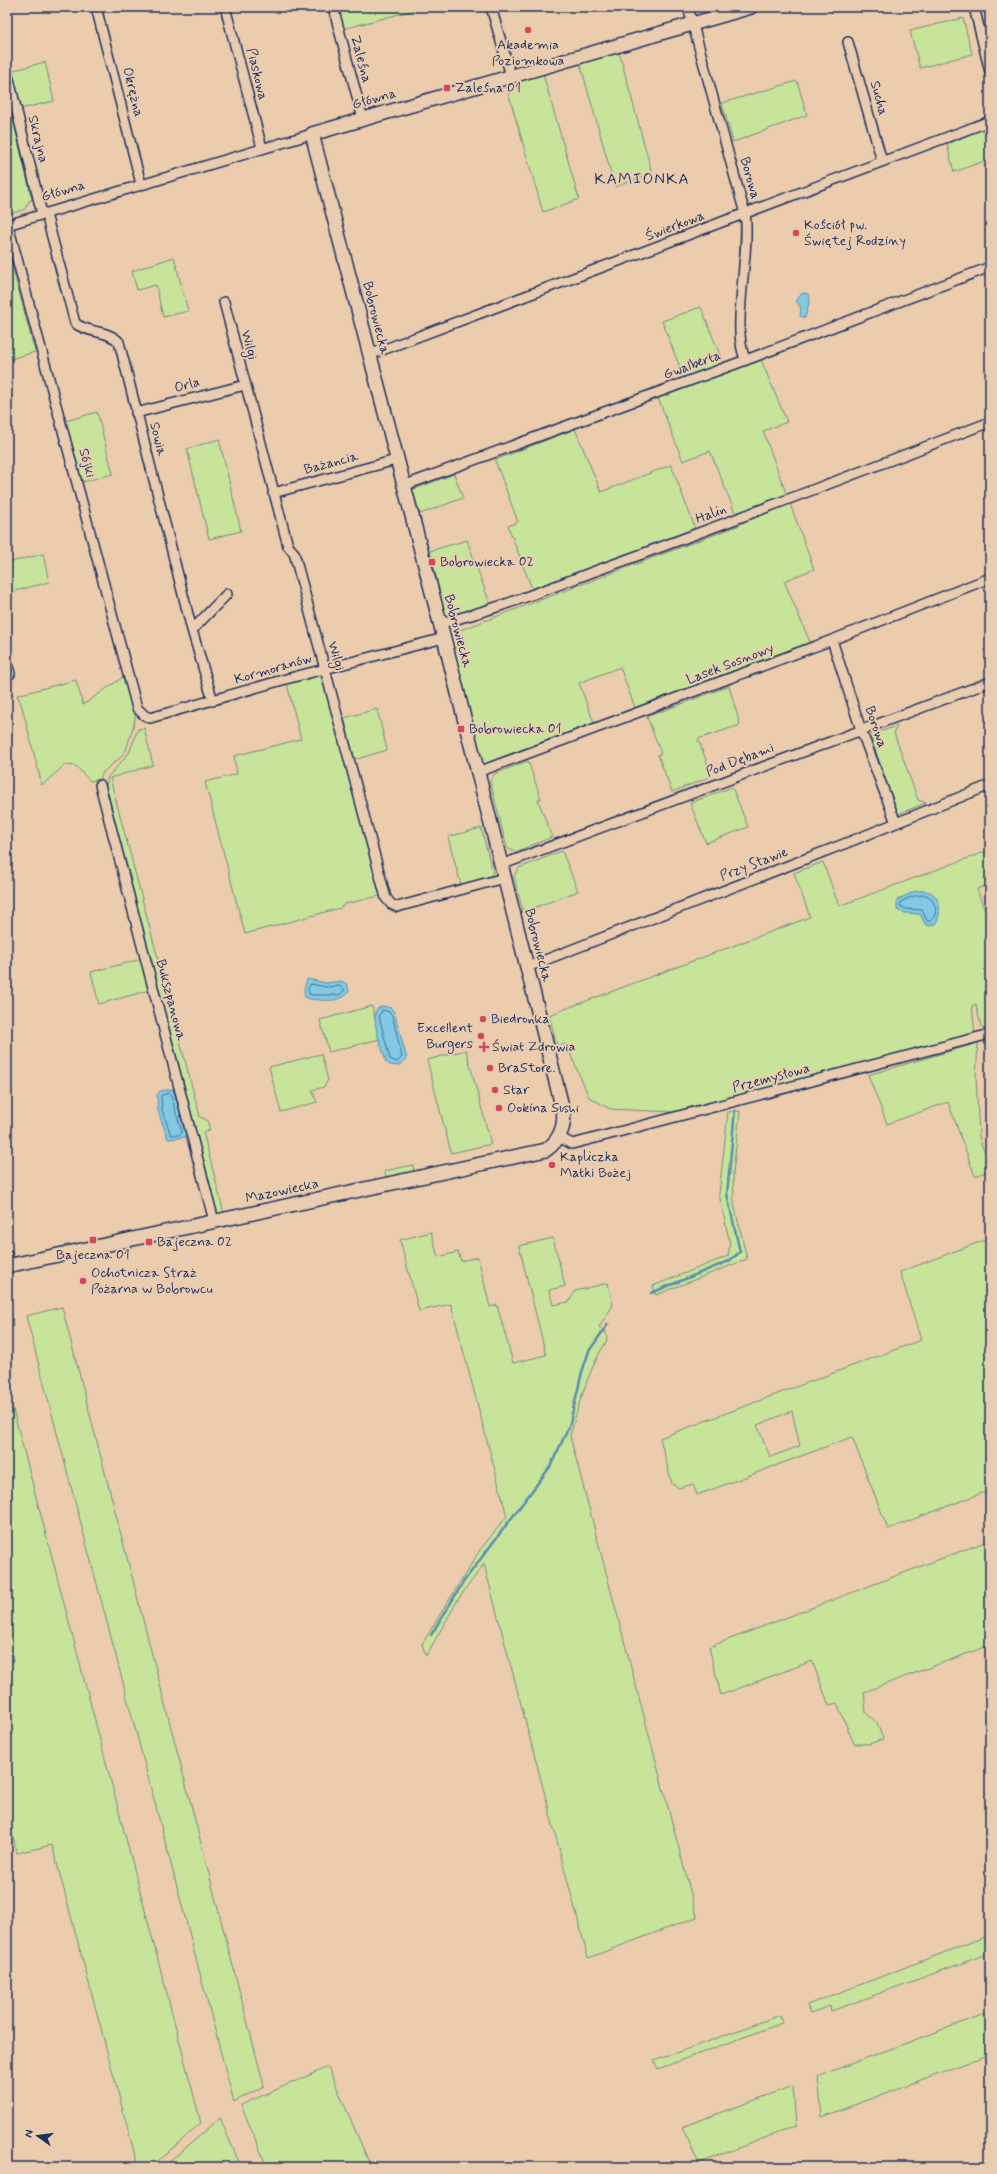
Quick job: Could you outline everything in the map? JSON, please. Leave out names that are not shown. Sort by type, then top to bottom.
[{"type":"street","name":"Okrężna","points":[[96,7],[141,184]]},
{"type":"street","name":"Piaskowa","points":[[225,7],[262,148]]},
{"type":"street","name":"Zaleśna","points":[[333,7],[363,119]]},
{"type":"street","points":[[491,7],[511,76]]},
{"type":"street","name":"Borowa","points":[[688,7],[748,228],[741,310],[741,352],[746,360]]},
{"type":"street","name":"Główna","points":[[7,225],[262,148],[750,7]]},
{"type":"street","points":[[974,7],[990,72]]},
{"type":"street","name":"Sucha","points":[[848,42],[882,161]]},
{"type":"street","name":"Skrajna","points":[[7,71],[41,210],[44,213]]},
{"type":"street","name":"Świerkowa","points":[[368,355],[990,121]]},
{"type":"street","name":"Bobrowiecka","points":[[312,134],[368,355],[444,638],[563,1110],[564,1122],[559,1137]]},
{"type":"street","name":"Sowia","points":[[44,213],[75,323],[79,327],[112,337],[119,342],[192,630],[213,701]]},
{"type":"street","name":"Sójki","points":[[7,225],[137,708]]},
{"type":"street","name":"Gwalberta","points":[[403,486],[746,360],[990,267]]},
{"type":"street","name":"Wilgi","points":[[224,302],[273,493],[288,546],[294,553],[386,898],[391,904],[397,907],[504,878]]},
{"type":"street","name":"Orla","points":[[136,413],[245,385]]},
{"type":"street","name":"Halin","points":[[440,623],[515,600],[719,526],[990,422]]},
{"type":"street","name":"Bażancia","points":[[273,493],[396,460]]},
{"type":"street","name":"Lasek Sosnowy","points":[[478,772],[832,640],[990,578]]},
{"type":"street","points":[[192,630],[227,594]]},
{"type":"street","name":"Kormoranów","points":[[137,708],[144,715],[150,718],[325,669],[444,638]]},
{"type":"street","name":"Borowa","points":[[832,640],[862,730],[896,822]]},
{"type":"street","points":[[7,660],[10,674]]},
{"type":"street","name":"Pod Dębami","points":[[501,865],[990,682]]},
{"type":"street","name":"Przy Stawie","points":[[527,967],[990,785]]},
{"type":"street","name":"Bukszpanowa","points":[[100,786],[214,1222]]},
{"type":"street","name":"Przemysłowa","points":[[559,1137],[572,1144],[990,1034]]},
{"type":"street","name":"Mazowiecka","points":[[8,1262],[214,1222],[546,1150],[559,1137]]},
{"type":"green space","points":[[337,7],[414,7],[414,10],[343,29]]},
{"type":"green space","points":[[963,18],[972,54],[920,68],[910,31]]},
{"type":"green space","points":[[619,52],[652,173],[615,187],[580,63]]},
{"type":"green space","points":[[45,62],[54,101],[20,109],[11,71]]},
{"type":"green space","points":[[543,74],[579,199],[543,212],[506,85]]},
{"type":"green space","points":[[797,81],[807,115],[733,142],[722,103]]},
{"type":"green space","points":[[7,94],[32,200],[29,201],[25,209],[7,215]]},
{"type":"green space","points":[[990,126],[990,159],[954,172],[947,144]]},
{"type":"green space","points":[[7,247],[35,352],[7,360]]},
{"type":"green space","points":[[174,257],[188,311],[163,317],[156,285],[137,290],[132,271]]},
{"type":"green space","points":[[701,307],[723,363],[684,378],[662,321]]},
{"type":"green space","points":[[761,360],[787,422],[763,431],[814,569],[784,581],[810,642],[635,708],[620,667],[579,683],[594,723],[483,764],[450,634],[740,525],[710,451],[683,461],[658,398]]},
{"type":"green space","points":[[97,412],[113,474],[82,482],[66,421]]},
{"type":"green space","points":[[575,429],[601,492],[671,465],[695,528],[532,589],[508,526],[518,522],[495,460]]},
{"type":"green space","points":[[219,439],[241,531],[209,539],[187,449]]},
{"type":"green space","points":[[454,474],[463,498],[420,514],[412,490]]},
{"type":"green space","points":[[467,540],[490,604],[458,615],[445,615],[430,551]]},
{"type":"green space","points":[[43,554],[49,582],[7,593],[7,563]]},
{"type":"green space","points":[[325,673],[383,895],[345,904],[340,908],[245,934],[205,782],[237,774],[234,756],[301,739],[287,684]]},
{"type":"green space","points":[[126,675],[136,710],[134,724],[126,750],[121,757],[103,772],[100,779],[90,781],[76,766],[65,765],[42,785],[21,703],[17,695],[76,680],[83,705]]},
{"type":"green space","points":[[729,686],[740,725],[698,739],[712,776],[672,792],[658,755],[661,753],[647,717]]},
{"type":"green space","points":[[377,709],[387,750],[357,759],[354,756],[344,718]]},
{"type":"green space","points":[[897,726],[894,733],[918,800],[926,803],[898,814],[870,735]]},
{"type":"green space","points":[[144,728],[153,765],[110,778],[200,1117],[207,1120],[210,1130],[203,1132],[224,1213],[218,1215],[106,786],[108,777],[129,753],[138,729]]},
{"type":"green space","points":[[528,761],[541,799],[538,800],[552,837],[515,852],[507,848],[490,781],[494,774]]},
{"type":"green space","points":[[732,787],[748,827],[706,843],[690,803]]},
{"type":"green space","points":[[481,828],[493,873],[490,876],[461,885],[448,837]]},
{"type":"green space","points":[[990,850],[990,884],[977,889],[990,926],[990,1028],[984,1029],[981,1026],[976,1004],[972,1006],[975,1034],[718,1104],[717,1100],[673,1112],[610,1109],[589,1097],[566,1044],[557,1046],[549,1015],[810,917],[794,873],[823,862],[839,906]]},
{"type":"green space","points":[[562,851],[578,891],[523,912],[514,876],[519,868]]},
{"type":"green space","points":[[142,959],[150,990],[99,1004],[91,972]]},
{"type":"green space","points":[[372,1006],[380,1039],[329,1052],[320,1020]]},
{"type":"green space","points":[[978,1043],[976,1077],[979,1136],[983,1149],[990,1160],[990,1176],[988,1171],[975,1176],[948,1102],[887,1124],[868,1075]]},
{"type":"green space","points":[[466,1050],[491,1144],[451,1153],[427,1060]]},
{"type":"green space","points":[[321,1054],[328,1080],[324,1087],[312,1090],[317,1102],[281,1112],[269,1067]]},
{"type":"green space","points":[[740,1111],[733,1173],[734,1204],[747,1259],[656,1295],[653,1286],[728,1256],[730,1244],[719,1194],[728,1112]]},
{"type":"green space","points":[[413,1165],[414,1172],[387,1178],[384,1171]]},
{"type":"green space","points":[[431,1232],[438,1257],[458,1252],[461,1261],[478,1257],[490,1307],[497,1305],[513,1363],[546,1355],[519,1246],[553,1238],[565,1286],[549,1290],[553,1305],[569,1302],[575,1291],[608,1283],[613,1305],[599,1327],[606,1333],[607,1340],[595,1362],[585,1386],[570,1436],[697,1917],[588,1958],[484,1564],[459,1598],[426,1656],[422,1644],[480,1550],[507,1516],[451,1304],[419,1311],[400,1240]]},
{"type":"green space","points":[[990,1238],[990,1490],[888,1529],[852,1437],[697,1495],[693,1484],[679,1488],[672,1484],[660,1438],[921,1340],[900,1272]],"holes":[[[792,1411],[800,1446],[770,1457],[757,1425]]]},
{"type":"green space","points":[[62,1307],[264,2086],[234,2102],[26,1316]]},
{"type":"green space","points":[[11,1402],[201,2123],[151,2167],[138,2167],[52,1845],[17,1853],[7,1814],[7,1701],[12,1700],[7,1677],[7,1403]]},
{"type":"green space","points":[[990,1540],[990,1645],[864,1692],[866,1713],[877,1723],[883,1739],[869,1744],[854,1744],[837,1703],[829,1705],[812,1661],[721,1695],[709,1647]]},
{"type":"green space","points":[[990,1935],[990,1953],[831,2011],[830,2006],[810,2013],[807,2005]]},
{"type":"green space","points":[[990,2012],[990,2054],[822,2117],[818,2076]]},
{"type":"green space","points":[[780,2015],[782,2023],[658,2069],[654,2061]]},
{"type":"green space","points":[[328,2067],[371,2167],[267,2167],[241,2105]]},
{"type":"green space","points":[[793,2086],[796,2126],[699,2163],[682,2127]]},
{"type":"green space","points":[[220,2118],[241,2167],[164,2167]]},
{"type":"water","points":[[801,294],[808,294],[810,299],[805,318],[800,316],[801,308],[796,301]]},
{"type":"water","points":[[925,891],[935,896],[939,904],[939,914],[936,923],[930,926],[925,924],[920,914],[905,913],[897,910],[897,900],[913,892]]},
{"type":"water","points":[[307,979],[326,983],[341,981],[347,984],[349,991],[342,998],[337,1000],[309,999],[305,997],[304,990]]},
{"type":"water","points":[[382,1006],[391,1008],[394,1012],[407,1059],[398,1066],[390,1065],[386,1062],[378,1036],[375,1016],[376,1010]]},
{"type":"water","points":[[173,1089],[187,1137],[168,1139],[158,1111],[157,1095],[160,1091]]},
{"type":"waterway","points":[[651,1293],[729,1261],[740,1252],[727,1194],[735,1110]]},
{"type":"waterway","points":[[431,1635],[464,1581],[550,1467],[569,1427],[582,1372],[589,1351],[608,1324]]},
{"type":"place","name":"Akademia Poziomkowa","points":[[528,30]]},
{"type":"place","name":"Zaleśna 01","points":[[447,88]]},
{"type":"place","name":"Kościół pw. Świętej Rodziny","points":[[796,233]]},
{"type":"place","name":"Bobrowiecka 02","points":[[432,562]]},
{"type":"place","name":"Bobrowiecka 01","points":[[461,729]]},
{"type":"place","name":"Biedronka","points":[[483,1019]]},
{"type":"place","name":"Excellent Burgers","points":[[481,1036]]},
{"type":"place","name":"Świat Zdrowia","points":[[484,1047]]},
{"type":"place","name":"BraStore.","points":[[490,1068]]},
{"type":"place","name":"Star","points":[[495,1090]]},
{"type":"place","name":"Ookina Sushi","points":[[499,1108]]},
{"type":"place","name":"Kapliczka Matki Bożej","points":[[552,1165]]},
{"type":"place","name":"Bajeczna 01","points":[[93,1240]]},
{"type":"place","name":"Bajeczna 02","points":[[149,1242]]},
{"type":"place","name":"Ochotnicza Straż Pożarna w Bobrowcu","points":[[83,1281]]},
{"type":"district","name":"KAMIONKA","points":[[642,179]]}]
